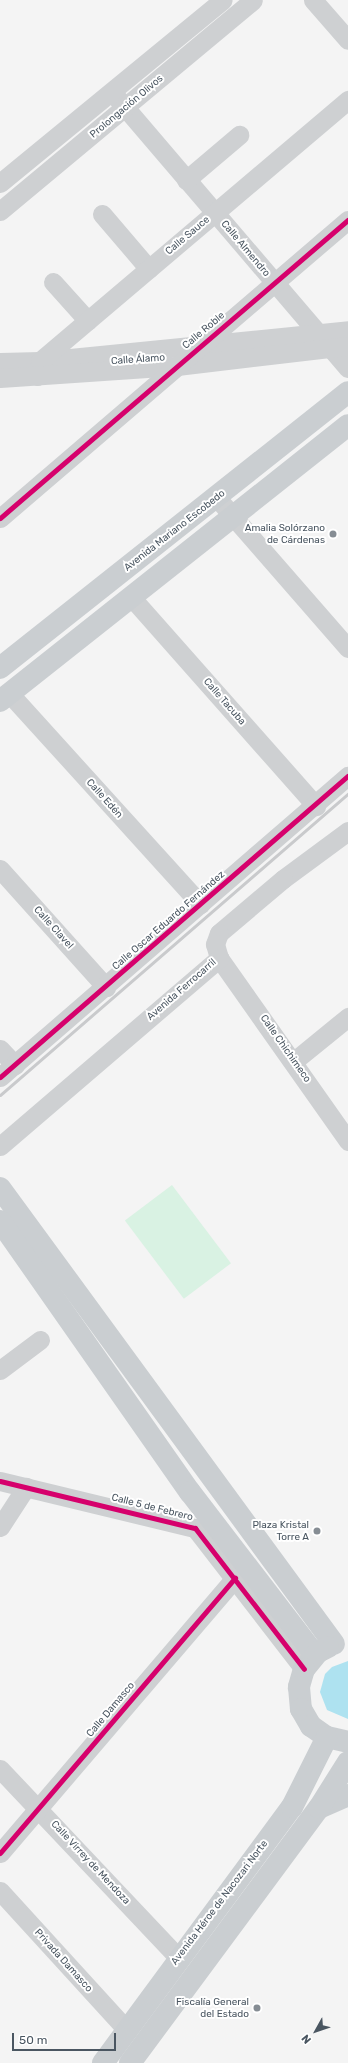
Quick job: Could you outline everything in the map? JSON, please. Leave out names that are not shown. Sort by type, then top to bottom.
[{"type":"main road","name":"Avenida Mariano Escobedo","points":[[0,668],[218,498],[348,392]]},
{"type":"main road","points":[[3,693],[29,662],[64,650],[234,518],[348,426]]},
{"type":"main road","points":[[0,1188],[325,1653]]},
{"type":"main road","points":[[0,1221],[190,1492],[325,1653]]},
{"type":"main road","points":[[325,1653],[299,1687],[301,1709],[311,1726],[327,1737],[348,1742]]},
{"type":"main road","name":"Avenida Héroe de Nacozari Norte","points":[[103,2063],[179,1958],[292,1807],[327,1737]]},
{"type":"main road","points":[[130,2063],[319,1808],[348,1762]]},
{"type":"main road","points":[[319,1808],[348,1795]]},
{"type":"street","name":"Prolongación Olivos","points":[[0,183],[223,0]]},
{"type":"street","name":"Prolongación Olivos","points":[[0,211],[126,109],[253,0]]},
{"type":"street","points":[[313,0],[348,40]]},
{"type":"street","points":[[208,12],[223,27]]},
{"type":"street","name":"Calle Almendro","points":[[112,92],[348,368]]},
{"type":"street","name":"Calle Sauce","points":[[39,368],[88,321],[348,100]]},
{"type":"street","points":[[186,180],[239,135]]},
{"type":"street","points":[[102,214],[149,269]]},
{"type":"street","name":"Calle Roble","points":[[0,518],[348,220]]},
{"type":"street","points":[[53,282],[88,321]]},
{"type":"street","name":"Calle Álamo","points":[[0,378],[39,368],[203,344],[348,330]]},
{"type":"street","name":"Calle Álamo","points":[[0,362],[39,368],[177,366],[329,347],[348,346]]},
{"type":"street","points":[[218,498],[348,648]]},
{"type":"street","name":"Calle Tacuba","points":[[132,598],[316,806]]},
{"type":"street","name":"Calle Edén","points":[[3,693],[200,904]]},
{"type":"street","name":"Calle Oscar Eduardo Fernández","points":[[0,1078],[106,988],[200,904],[316,806],[348,776]]},
{"type":"street","name":"Avenida Ferrocarril","points":[[0,1146],[219,958],[215,944],[220,933],[283,879],[348,832]]},
{"type":"street","name":"Calle Clavel","points":[[0,869],[106,988]]},
{"type":"street","name":"Calle Chichimeco","points":[[219,958],[294,1061],[348,1141]]},
{"type":"street","points":[[294,1061],[348,1017]]},
{"type":"street","points":[[0,1049],[15,1065]]},
{"type":"street","points":[[0,1370],[40,1340]]},
{"type":"street","name":"Calle 5 de Febrero","points":[[0,1481],[195,1528],[235,1578],[325,1653]]},
{"type":"street","points":[[0,1527],[26,1487]]},
{"type":"street","name":"Calle Damasco","points":[[0,1853],[235,1578]]},
{"type":"street","name":"Calle Virrey de Mendoza","points":[[0,1769],[179,1958]]},
{"type":"street","name":"Privada Damasco","points":[[0,1891],[126,2030]]},
{"type":"green space","points":[[172,1185],[231,1263],[184,1299],[125,1221]]},
{"type":"water","points":[[348,1661],[348,1719],[327,1710],[320,1692],[325,1674],[332,1667]]},
{"type":"railway","points":[[0,1095],[348,794]]},
{"type":"cycle path","points":[[0,518],[348,220]]},
{"type":"cycle path","points":[[0,1077],[348,776]]},
{"type":"cycle path","points":[[0,1481],[195,1528],[304,1669]]},
{"type":"cycle path","points":[[0,1853],[235,1578]]},
{"type":"place","name":"Amalia Solórzano de Cárdenas","points":[[333,534]]},
{"type":"place","name":"Plaza Kristal Torre A","points":[[317,1531]]},
{"type":"place","name":"Fiscalía General del Estado","points":[[257,2008]]}]
